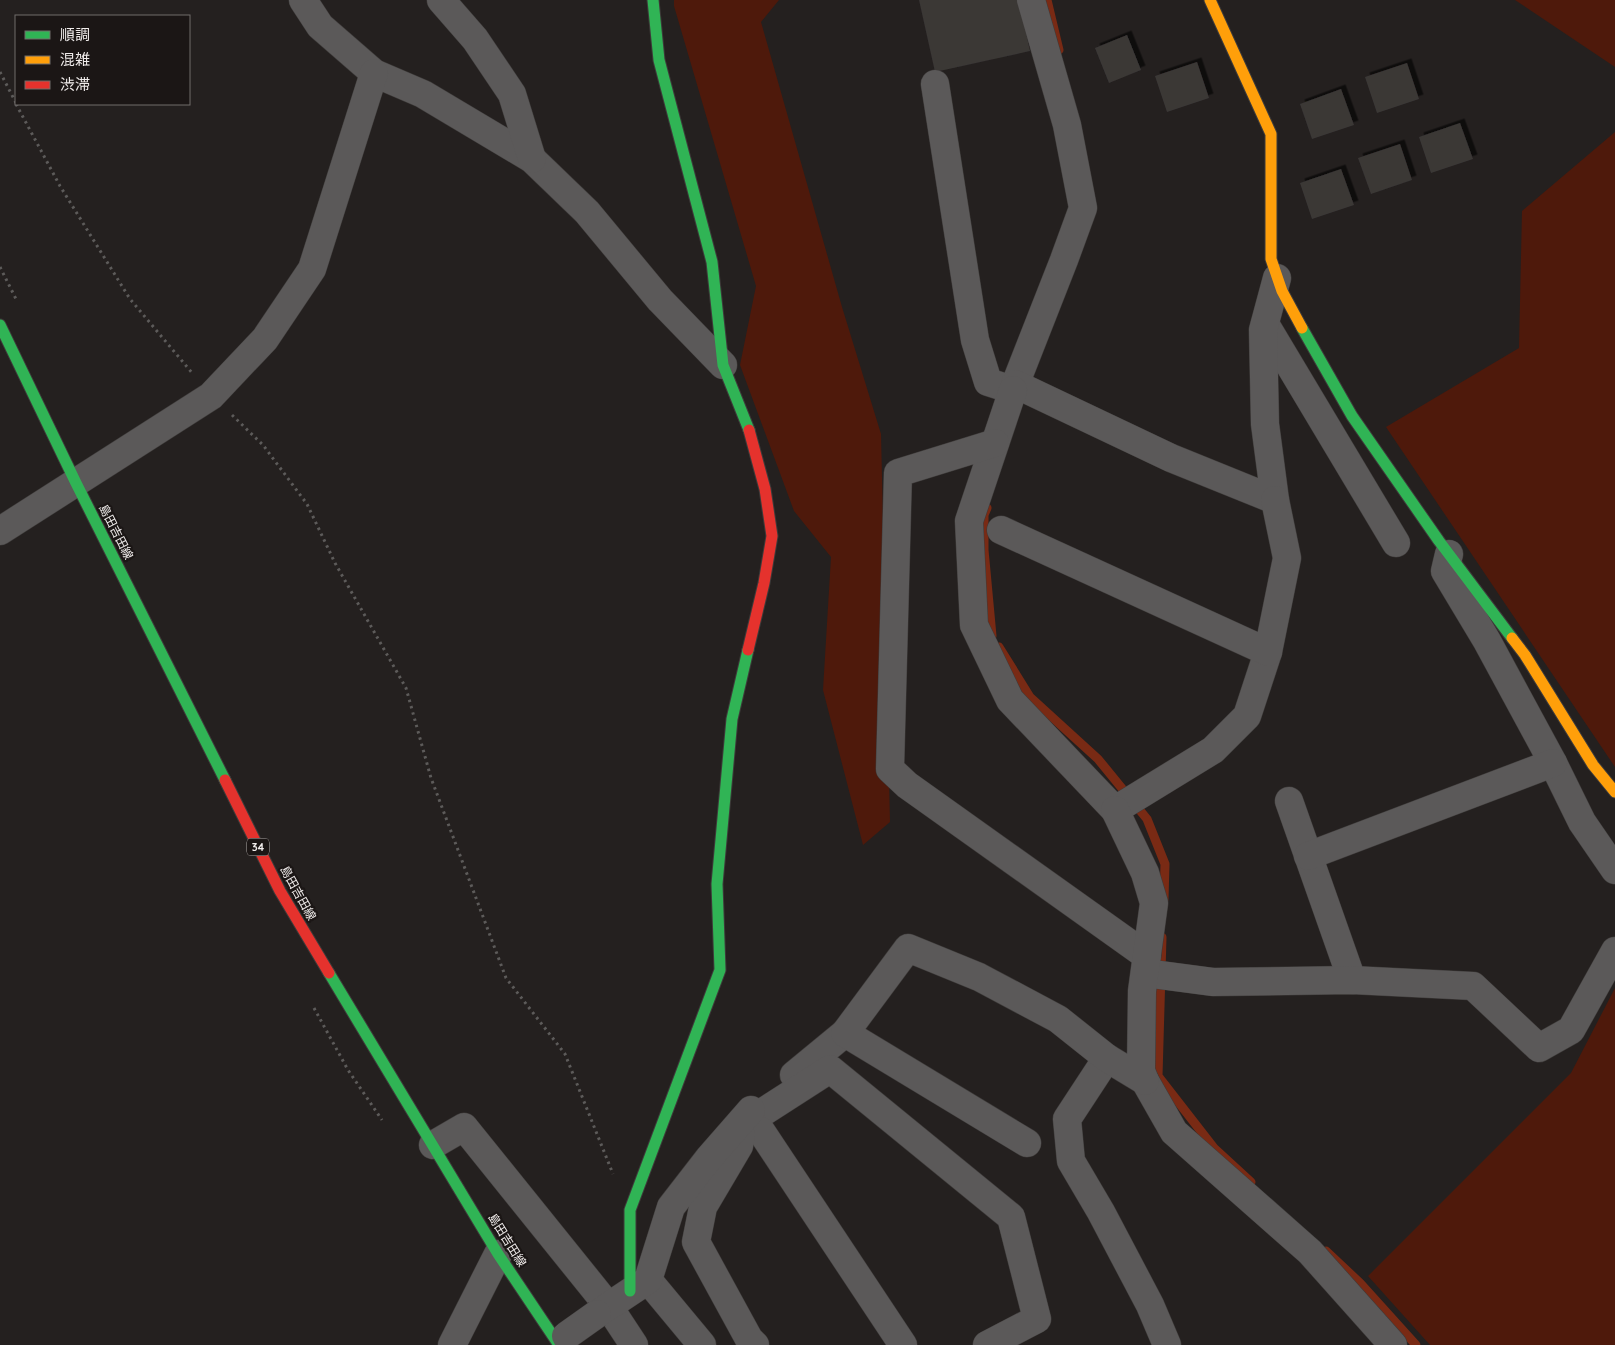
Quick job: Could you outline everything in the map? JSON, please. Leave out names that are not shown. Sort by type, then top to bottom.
[{"type":"street","points":[[303,0],[320,26],[374,72],[422,94],[532,159],[587,212],[660,300],[723,365]]},
{"type":"street","points":[[441,0],[475,39],[512,94],[532,159]]},
{"type":"street","points":[[634,1345],[621,1298],[630,1210],[720,970],[717,884],[732,720],[764,583],[772,536],[765,489],[747,424],[723,365],[712,262],[659,60],[653,0]]},
{"type":"street","points":[[1031,0],[1067,125],[1083,208],[1015,386],[969,521],[974,625],[1010,700],[1116,809],[1146,873],[1154,903],[1142,991],[1141,1070],[1145,1081],[1174,1132],[1310,1252],[1393,1345]]},
{"type":"street","points":[[1210,0],[1271,134],[1270,259],[1282,291],[1352,416],[1449,554],[1525,655],[1593,765],[1615,792]]},
{"type":"street","points":[[0,531],[211,396],[265,339],[312,269],[374,72]]},
{"type":"street","points":[[935,84],[975,340],[988,382],[1015,386],[1171,458],[1276,500]]},
{"type":"street","points":[[1116,809],[1213,750],[1247,716],[1268,652],[1287,558],[1264,424],[1263,330],[1277,278]]},
{"type":"street","points":[[1265,324],[1396,544]]},
{"type":"street","name":"島田吉田線","points":[[0,325],[76,483],[280,891],[498,1254],[561,1341]]},
{"type":"street","points":[[995,443],[898,473],[890,769],[907,785],[1146,967],[1180,978],[1213,982],[1352,980],[1473,986],[1539,1048],[1572,1030],[1615,952]]},
{"type":"street","points":[[1001,530],[1268,652]]},
{"type":"street","points":[[1449,554],[1445,571],[1487,641],[1553,763],[1582,822],[1615,870]]},
{"type":"street","points":[[1308,856],[1553,763]]},
{"type":"street","points":[[1289,801],[1352,980]]},
{"type":"street","points":[[561,1341],[621,1298],[671,1207],[710,1158],[752,1110],[845,1033],[908,948],[979,977],[1058,1019],[1107,1058],[1145,1081]]},
{"type":"street","points":[[845,1033],[1027,1143]]},
{"type":"street","points":[[1107,1058],[1067,1118],[1071,1161],[1101,1212],[1150,1305],[1167,1345]]},
{"type":"street","points":[[755,1345],[749,1338],[696,1242],[703,1206],[739,1146],[743,1122],[830,1069],[1011,1217],[1037,1319],[987,1345]]},
{"type":"street","points":[[743,1122],[761,1131],[903,1345]]},
{"type":"street","points":[[433,1146],[464,1127],[621,1298],[702,1345]]},
{"type":"street","points":[[452,1345],[498,1254]]},
{"type":"path","points":[[0,72],[15,102]]},
{"type":"path","points":[[17,105],[60,186],[130,299],[211,396],[263,445],[307,504],[335,563],[406,688],[431,778],[506,978],[565,1054],[605,1156],[630,1210]]},
{"type":"path","points":[[0,267],[18,304]]},
{"type":"shaded area","points":[[674,0],[779,0],[761,22],[842,307],[881,434],[890,822],[863,845],[823,690],[831,557],[794,511],[740,365],[756,286],[674,6]]},
{"type":"shaded area","points":[[1515,0],[1615,0],[1615,67]]},
{"type":"shaded area","points":[[1615,132],[1615,767],[1386,427],[1519,348],[1522,211]]},
{"type":"shaded area","points":[[1615,988],[1615,1345],[1430,1345],[1368,1276],[1571,1073]]},
{"type":"building","points":[[919,0],[1019,0],[1030,51],[935,72]]},
{"type":"building","points":[[1127,35],[1141,70],[1109,83],[1095,48]]},
{"type":"building","points":[[1197,62],[1209,98],[1167,112],[1155,76]]},
{"type":"building","points":[[1407,63],[1419,99],[1377,113],[1365,77]]},
{"type":"building","points":[[1341,89],[1354,125],[1312,139],[1300,104]]},
{"type":"building","points":[[1460,123],[1473,159],[1431,173],[1419,137]]},
{"type":"building","points":[[1400,144],[1412,180],[1371,194],[1358,158]]},
{"type":"building","points":[[1341,169],[1354,205],[1312,219],[1300,183]]},
{"type":"waterway","points":[[1047,0],[1059,50]]},
{"type":"waterway","points":[[987,508],[984,515],[984,550],[992,636]]},
{"type":"waterway","points":[[999,647],[1030,697],[1098,759],[1147,819],[1165,864],[1164,899]]},
{"type":"waterway","points":[[1162,937],[1158,1076],[1214,1148],[1251,1182]]},
{"type":"waterway","points":[[1326,1251],[1360,1283],[1416,1345]]},
{"type":"traffic: fast","points":[[653,0],[659,60],[712,262],[723,365],[749,430]]},
{"type":"traffic: fast","points":[[0,325],[76,483],[225,780]]},
{"type":"traffic: fast","points":[[1302,328],[1352,416],[1439,541],[1512,638]]},
{"type":"traffic: fast","points":[[630,1291],[630,1210],[720,970],[717,884],[732,719],[748,650]]},
{"type":"traffic: fast","points":[[329,973],[498,1254],[559,1345]]},
{"type":"traffic: slow","points":[[1210,0],[1271,134],[1271,259],[1282,291],[1302,328]]},
{"type":"traffic: slow","points":[[1512,638],[1525,655],[1593,765],[1615,792]]},
{"type":"traffic: jam","points":[[748,650],[764,583],[772,536],[765,489],[749,430]]},
{"type":"traffic: jam","points":[[225,780],[280,891],[329,973]]}]
